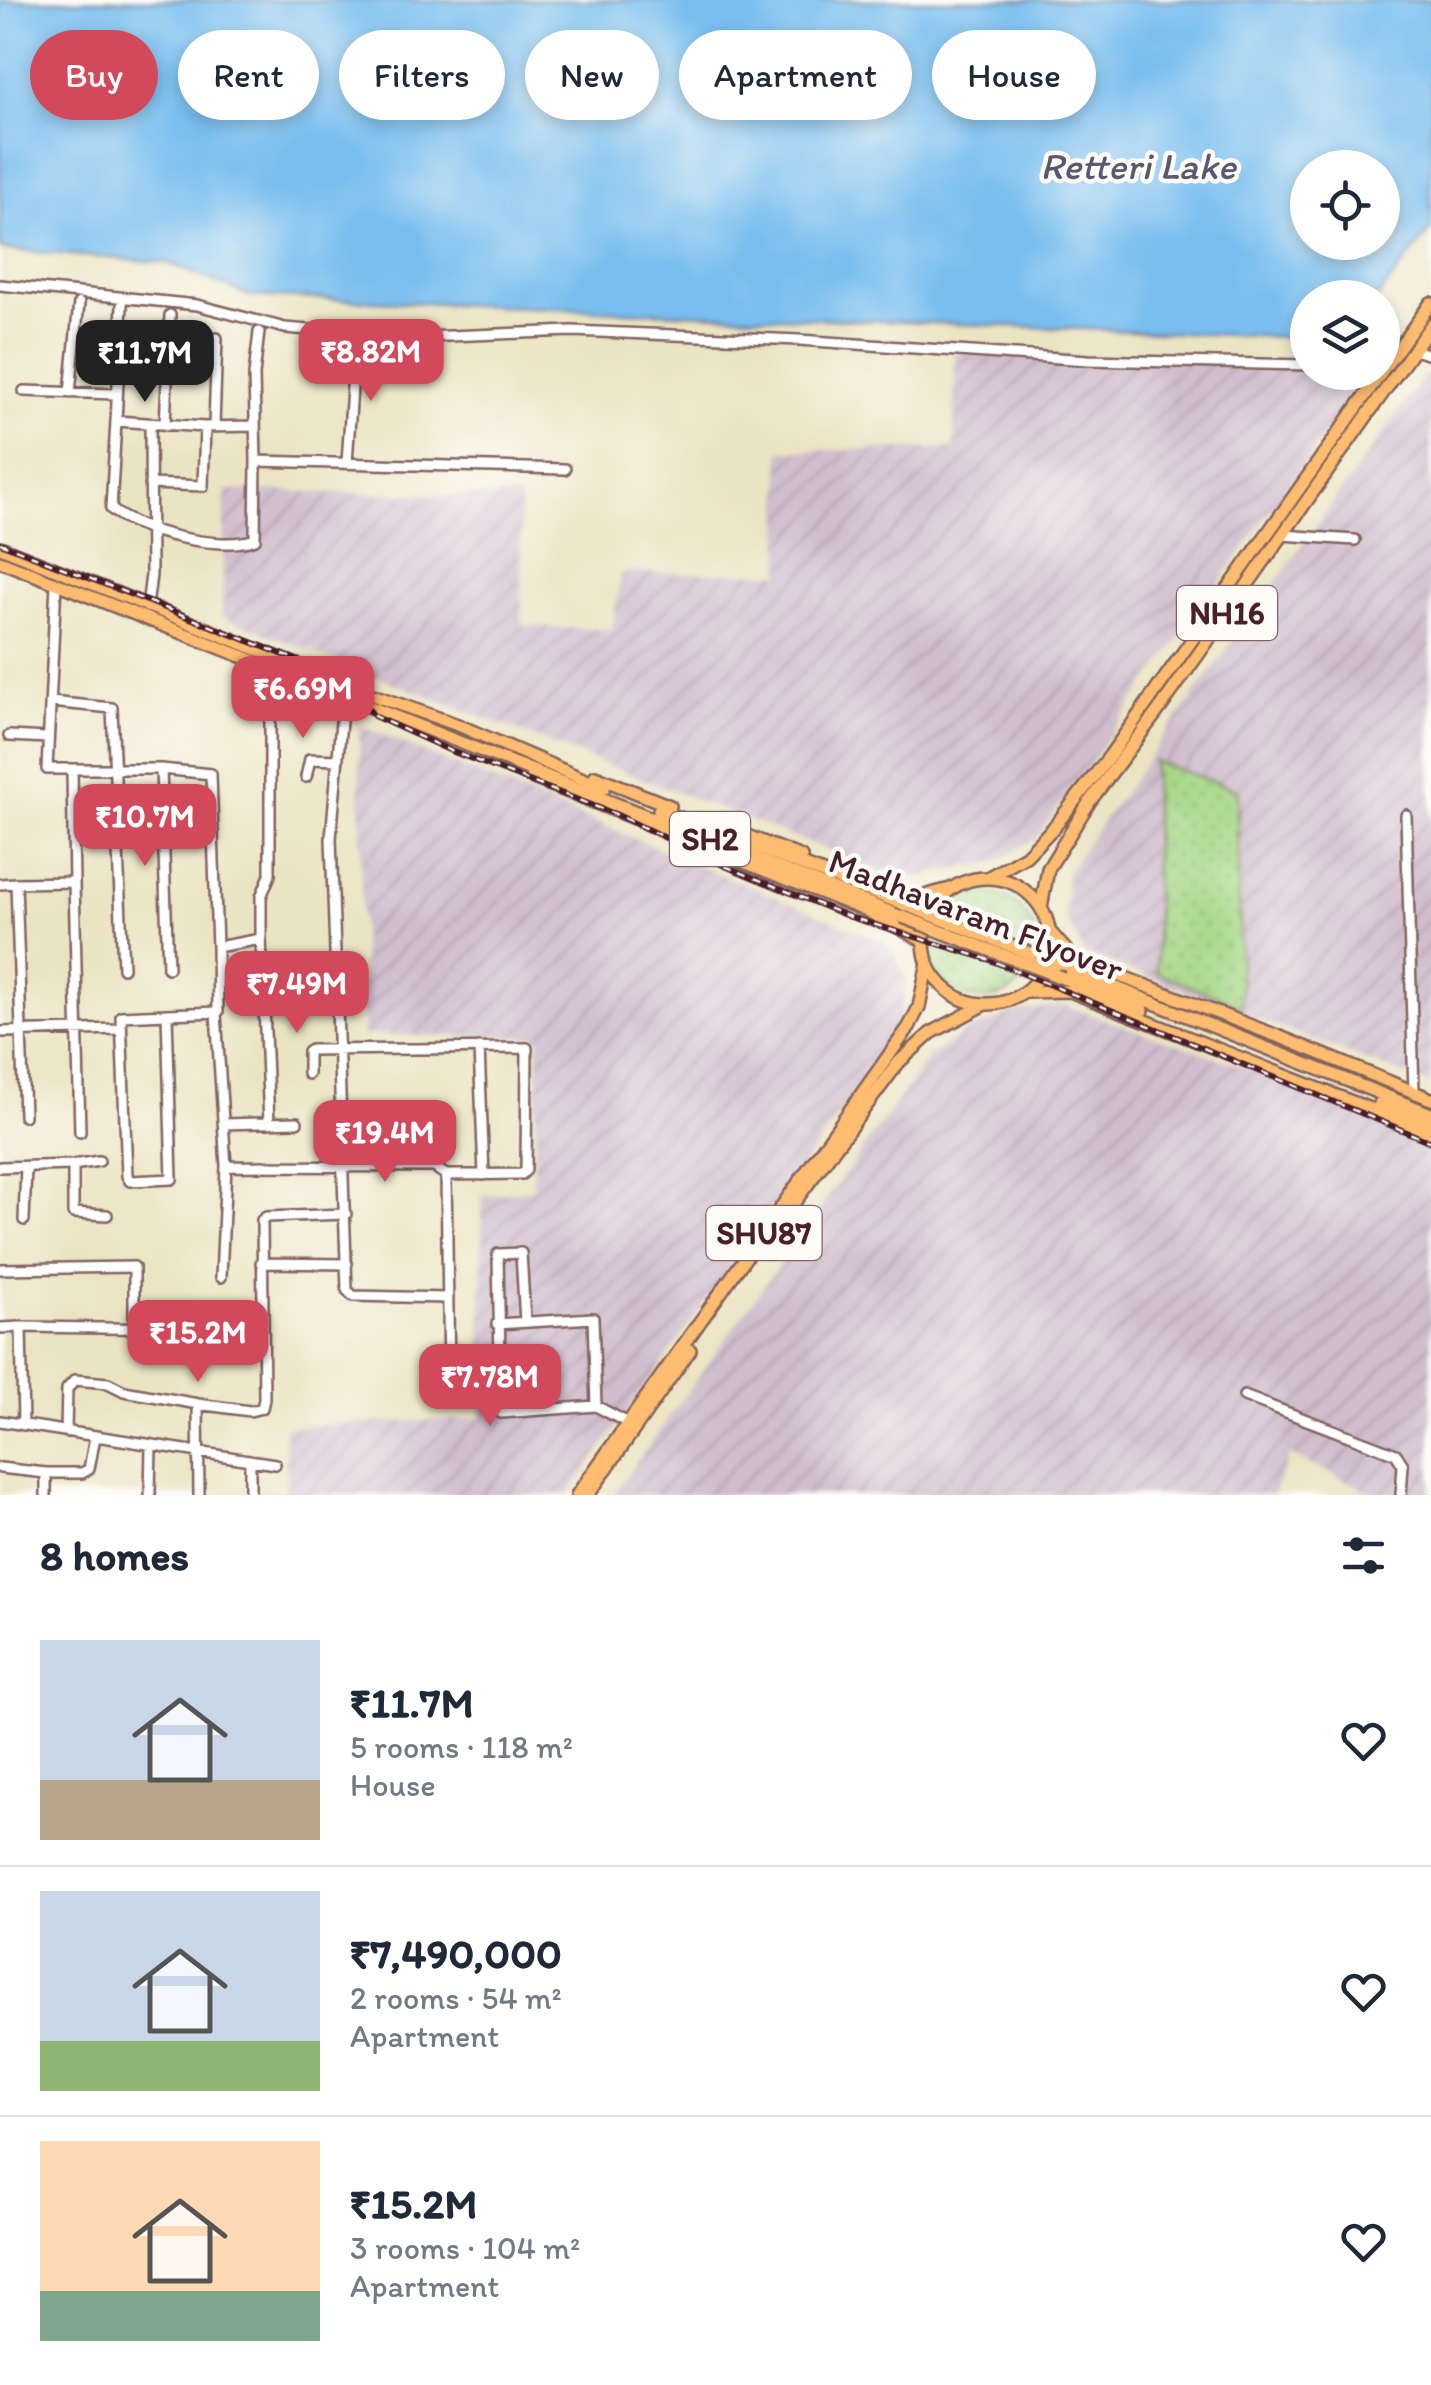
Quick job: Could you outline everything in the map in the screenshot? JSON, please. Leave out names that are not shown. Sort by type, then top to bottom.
[{"type":"main road","name":"NH16","points":[[1400,346],[1431,303]]},
{"type":"main road","name":"NH16","points":[[1041,908],[1048,869],[1090,801],[1431,324]]},
{"type":"main road","name":"NH16","points":[[989,877],[1026,856],[1109,757],[1368,390]]},
{"type":"main road","name":"SH2","points":[[0,547],[518,755]]},
{"type":"main road","name":"SH2","points":[[0,561],[500,758]]},
{"type":"main road","points":[[518,755],[521,744],[630,791],[896,894],[920,897],[989,877],[1010,882],[1028,892],[1041,908],[1050,932],[1073,958],[1431,1099]]},
{"type":"main road","name":"Madhavaram Flyover","points":[[518,755],[1431,1123]]},
{"type":"main road","name":"Madhavaram Flyover","points":[[500,758],[518,755],[1431,1114]]},
{"type":"main road","points":[[500,758],[508,768],[867,911],[924,942],[931,912],[950,889]]},
{"type":"main road","points":[[1025,992],[1045,966],[1050,932]]},
{"type":"main road","name":"SHU87","points":[[577,1495],[914,1018],[925,987],[928,962],[924,942]]},
{"type":"main road","points":[[928,962],[949,992],[984,1005]]},
{"type":"main road","points":[[1025,992],[1070,991],[1431,1133]]},
{"type":"main road","name":"SHU87","points":[[588,1495],[779,1223],[899,1062],[930,1033],[984,1005],[1006,1002],[1025,992]]},
{"type":"main road","points":[[914,1018],[930,1033]]},
{"type":"street","points":[[0,285],[196,305],[308,331],[426,337],[572,331],[800,340],[1107,360],[1290,365]]},
{"type":"street","points":[[70,393],[78,303]]},
{"type":"street","points":[[122,305],[111,509],[149,527],[196,542],[255,539],[256,461],[252,426],[259,332]]},
{"type":"street","points":[[165,425],[170,315]]},
{"type":"street","points":[[150,484],[202,486],[217,338]]},
{"type":"street","points":[[347,462],[356,342]]},
{"type":"street","points":[[1412,350],[1431,354]]},
{"type":"street","points":[[24,391],[116,394]]},
{"type":"street","points":[[116,422],[252,426]]},
{"type":"street","points":[[148,606],[150,424]]},
{"type":"street","points":[[256,461],[566,469]]},
{"type":"street","points":[[1282,535],[1355,540]]},
{"type":"street","points":[[56,583],[46,769],[210,774],[220,1008],[216,1013],[226,1166],[221,1278]]},
{"type":"street","points":[[269,1123],[260,897],[270,876],[270,721],[283,674]]},
{"type":"street","points":[[343,698],[331,839],[347,1290],[352,1296],[448,1298]]},
{"type":"street","points":[[50,702],[112,708],[123,968]]},
{"type":"street","points":[[9,736],[48,738]]},
{"type":"street","points":[[306,777],[310,759],[338,760]]},
{"type":"street","points":[[72,770],[80,1132]]},
{"type":"street","points":[[161,770],[168,968]]},
{"type":"street","points":[[1406,815],[1414,1092]]},
{"type":"street","points":[[0,884],[74,882]]},
{"type":"street","points":[[16,883],[24,1116]]},
{"type":"street","points":[[218,947],[261,939]]},
{"type":"street","points":[[167,1014],[173,1175],[170,1181],[133,1181],[127,1176],[120,1028],[123,1014],[216,1013]]},
{"type":"street","points":[[0,1032],[120,1028]]},
{"type":"street","points":[[226,1166],[434,1166],[446,1174],[484,1175],[522,1174],[526,1170],[528,1051],[524,1048],[338,1048],[308,1052],[308,1074]]},
{"type":"street","points":[[479,1048],[484,1175]]},
{"type":"street","points":[[224,1124],[298,1122]]},
{"type":"street","points":[[0,1166],[99,1161]]},
{"type":"street","points":[[73,1165],[74,1213],[107,1215]]},
{"type":"street","points":[[24,1220],[26,1167]]},
{"type":"street","points":[[446,1174],[449,1377],[465,1377]]},
{"type":"street","points":[[66,1432],[66,1389],[75,1380],[108,1383],[124,1391],[198,1404],[250,1411],[262,1408],[261,1224],[266,1217],[346,1214]]},
{"type":"street","points":[[525,1322],[522,1257],[517,1253],[500,1254],[496,1258],[501,1413],[596,1406],[628,1423]]},
{"type":"street","points":[[261,1263],[347,1264]]},
{"type":"street","points":[[0,1269],[134,1267],[134,1327]]},
{"type":"street","points":[[497,1324],[593,1318],[596,1406]]},
{"type":"street","points":[[20,1327],[23,1425]]},
{"type":"street","points":[[0,1328],[263,1330]]},
{"type":"street","points":[[1244,1396],[1396,1454],[1403,1465],[1401,1495]]},
{"type":"street","points":[[198,1404],[199,1495]]},
{"type":"street","points":[[0,1421],[275,1464]]},
{"type":"street","points":[[0,1468],[82,1473],[89,1470],[95,1436]]},
{"type":"street","points":[[150,1495],[151,1446]]},
{"type":"street","points":[[250,1460],[250,1495]]},
{"type":"street","points":[[46,1473],[46,1495]]},
{"type":"shaded area","points":[[955,353],[1290,363],[1290,390],[1357,390],[1036,838],[997,861],[917,877],[871,867],[222,617],[225,490],[520,497],[522,626],[612,630],[621,573],[781,573],[780,451],[954,448]]},
{"type":"shaded area","points":[[1425,375],[1431,375],[1431,1085],[1083,952],[1065,916],[1067,871]]},
{"type":"shaded area","points":[[359,725],[887,943],[907,978],[899,1030],[568,1495],[286,1495],[285,1427],[481,1418],[482,1196],[533,1189],[539,1037],[363,1035]]},
{"type":"shaded area","points":[[1062,1005],[1242,1066],[1431,1139],[1431,1495],[1377,1495],[1290,1455],[1273,1495],[613,1495],[929,1057],[963,1033],[1016,1012]]},
{"type":"green space","points":[[1153,761],[1237,790],[1241,1006],[1157,973]]},
{"type":"green space","points":[[983,893],[1003,897],[1021,908],[1032,926],[1036,946],[1032,966],[1021,984],[1003,995],[983,999],[963,995],[945,984],[934,966],[930,946],[934,926],[945,908],[963,897]]},
{"type":"water","name":"Retteri Lake","points":[[0,0],[1431,0],[1431,229],[1391,280],[1290,280],[1290,337],[250,296],[168,263],[0,249]]},
{"type":"railway","points":[[0,543],[345,679],[374,716],[451,751],[615,814],[725,866],[850,917],[990,960],[1431,1142]]}]
